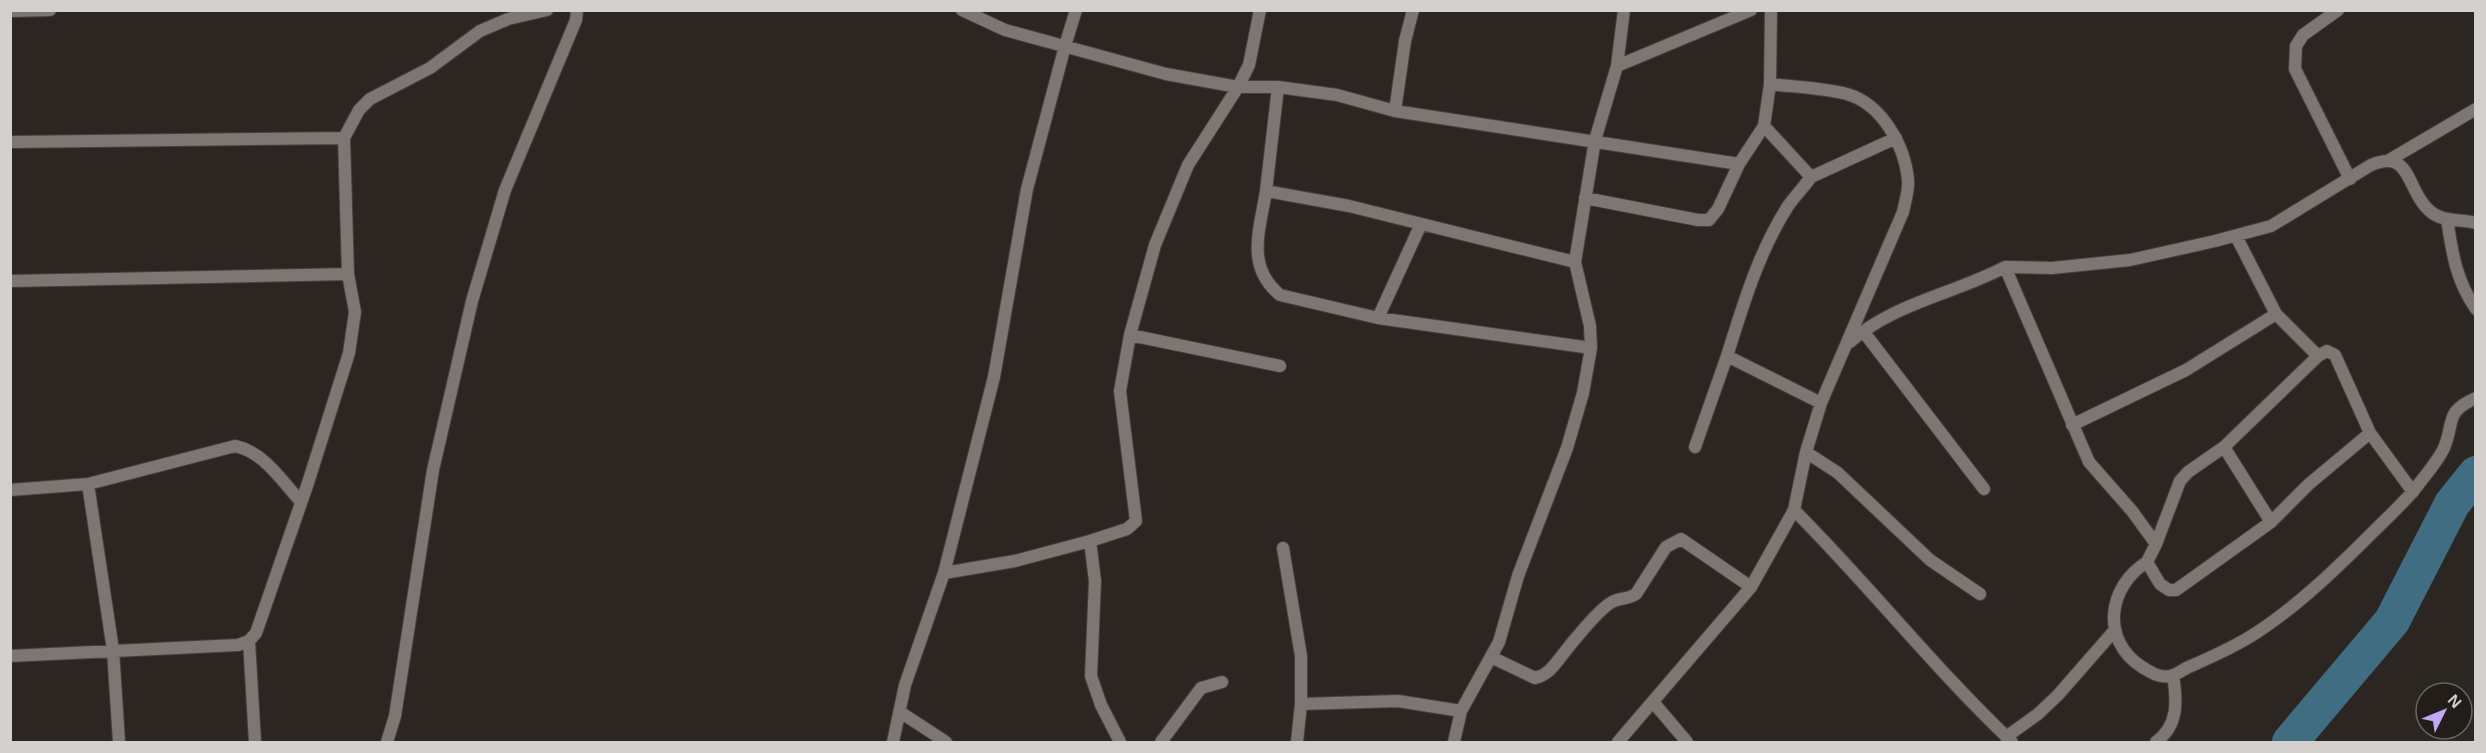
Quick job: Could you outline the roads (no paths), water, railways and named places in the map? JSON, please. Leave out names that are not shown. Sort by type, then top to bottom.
[{"type":"street","points":[[10,11],[50,10]]},
{"type":"street","points":[[10,656],[238,645],[249,641],[256,633],[349,353],[355,312],[348,274],[344,138],[359,110],[370,99],[430,68],[480,31],[508,18],[547,10]]},
{"type":"street","points":[[387,742],[395,716],[433,470],[472,301],[505,190],[576,20],[577,10]]},
{"type":"street","points":[[962,10],[1005,30],[1166,74],[1238,87],[1278,87],[1337,95],[1395,111],[1739,164]]},
{"type":"street","points":[[893,742],[906,685],[944,573],[994,377],[1026,189],[1077,10]]},
{"type":"street","points":[[944,573],[1015,561],[1090,541],[1127,529],[1136,520],[1120,391],[1130,335],[1155,245],[1188,165],[1238,87],[1249,65],[1260,10]]},
{"type":"street","points":[[1395,111],[1405,41],[1413,10]]},
{"type":"street","points":[[1454,742],[1461,711],[1500,642],[1518,576],[1567,448],[1583,393],[1591,348],[1590,326],[1575,262],[1595,140],[1617,66],[1624,10]]},
{"type":"street","points":[[1617,66],[1751,10]]},
{"type":"street","points":[[1586,198],[1698,220],[1709,220],[1718,209],[1739,164],[1764,126],[1770,84],[1771,10]]},
{"type":"street","points":[[2338,10],[2303,34],[2296,46],[2295,69],[2350,179]]},
{"type":"street","points":[[1618,742],[1751,587],[1794,510],[1806,452],[1821,403],[1903,212],[1908,181],[1896,138],[1874,108],[1849,95],[1770,84]]},
{"type":"street","points":[[1278,87],[1256,254],[1262,274],[1269,286],[1280,295],[1378,318],[1591,348]]},
{"type":"street","points":[[1847,345],[1863,331],[1906,307],[1983,279],[2005,267],[2052,267],[2130,260],[2271,226],[2371,165],[2384,159],[2391,159],[2475,109]]},
{"type":"street","points":[[1764,126],[1811,177]]},
{"type":"street","points":[[10,142],[344,138]]},
{"type":"street","points":[[1695,447],[1743,307],[1769,242],[1788,207],[1811,177],[1896,138]]},
{"type":"street","points":[[2391,159],[2398,164],[2409,179],[2419,201],[2432,213],[2447,219],[2475,223]]},
{"type":"street","points":[[1266,191],[1349,206],[1575,262]]},
{"type":"street","points":[[2447,219],[2455,266],[2465,293],[2475,309]]},
{"type":"street","points":[[1378,318],[1421,224]]},
{"type":"street","points":[[2236,236],[2276,314],[2318,356]]},
{"type":"street","points":[[2005,267],[2089,462],[2132,511],[2156,544]]},
{"type":"street","points":[[10,281],[348,274]]},
{"type":"street","points":[[2072,425],[2186,370],[2276,314]]},
{"type":"street","points":[[1863,331],[1984,489]]},
{"type":"street","points":[[1130,335],[1280,366]]},
{"type":"street","points":[[2413,492],[2370,433],[2335,355],[2327,351],[2318,356],[2223,447],[2188,472],[2180,481],[2147,562],[2135,569],[2124,583],[2114,606],[2114,631],[2119,642],[2134,662],[2156,676],[2173,675],[2239,643],[2290,607],[2357,548],[2413,492],[2445,446],[2453,412],[2475,398]]},
{"type":"street","points":[[1727,356],[1821,403]]},
{"type":"street","points":[[2147,562],[2160,584],[2169,590],[2176,590],[2271,522],[2316,477],[2370,433]]},
{"type":"street","points":[[10,490],[87,484],[235,446],[248,448],[261,458],[301,502]]},
{"type":"street","points":[[2223,447],[2271,522]]},
{"type":"street","points":[[1806,452],[1838,473],[1930,560],[1980,594]]},
{"type":"street","points":[[87,484],[113,650],[119,742]]},
{"type":"street","points":[[1794,510],[2008,740],[2058,695],[2114,631]]},
{"type":"street","points":[[1491,657],[1535,678],[1543,676],[1551,670],[1578,634],[1613,601],[1630,598],[1636,594],[1666,547],[1681,539],[1751,587]]},
{"type":"street","points":[[1090,541],[1095,581],[1091,676],[1101,705],[1120,742]]},
{"type":"street","points":[[1283,548],[1301,656],[1301,704],[1296,742]]},
{"type":"street","points":[[249,641],[255,742]]},
{"type":"street","points":[[2156,742],[2170,728],[2176,713],[2177,699],[2173,675]]},
{"type":"street","points":[[1161,742],[1201,688],[1222,682]]},
{"type":"street","points":[[1301,704],[1398,700],[1461,711]]},
{"type":"street","points":[[1653,702],[1687,742]]},
{"type":"street","points":[[900,712],[946,742]]},
{"type":"waterway","points":[[2290,742],[2392,621],[2452,504],[2476,474]]}]
